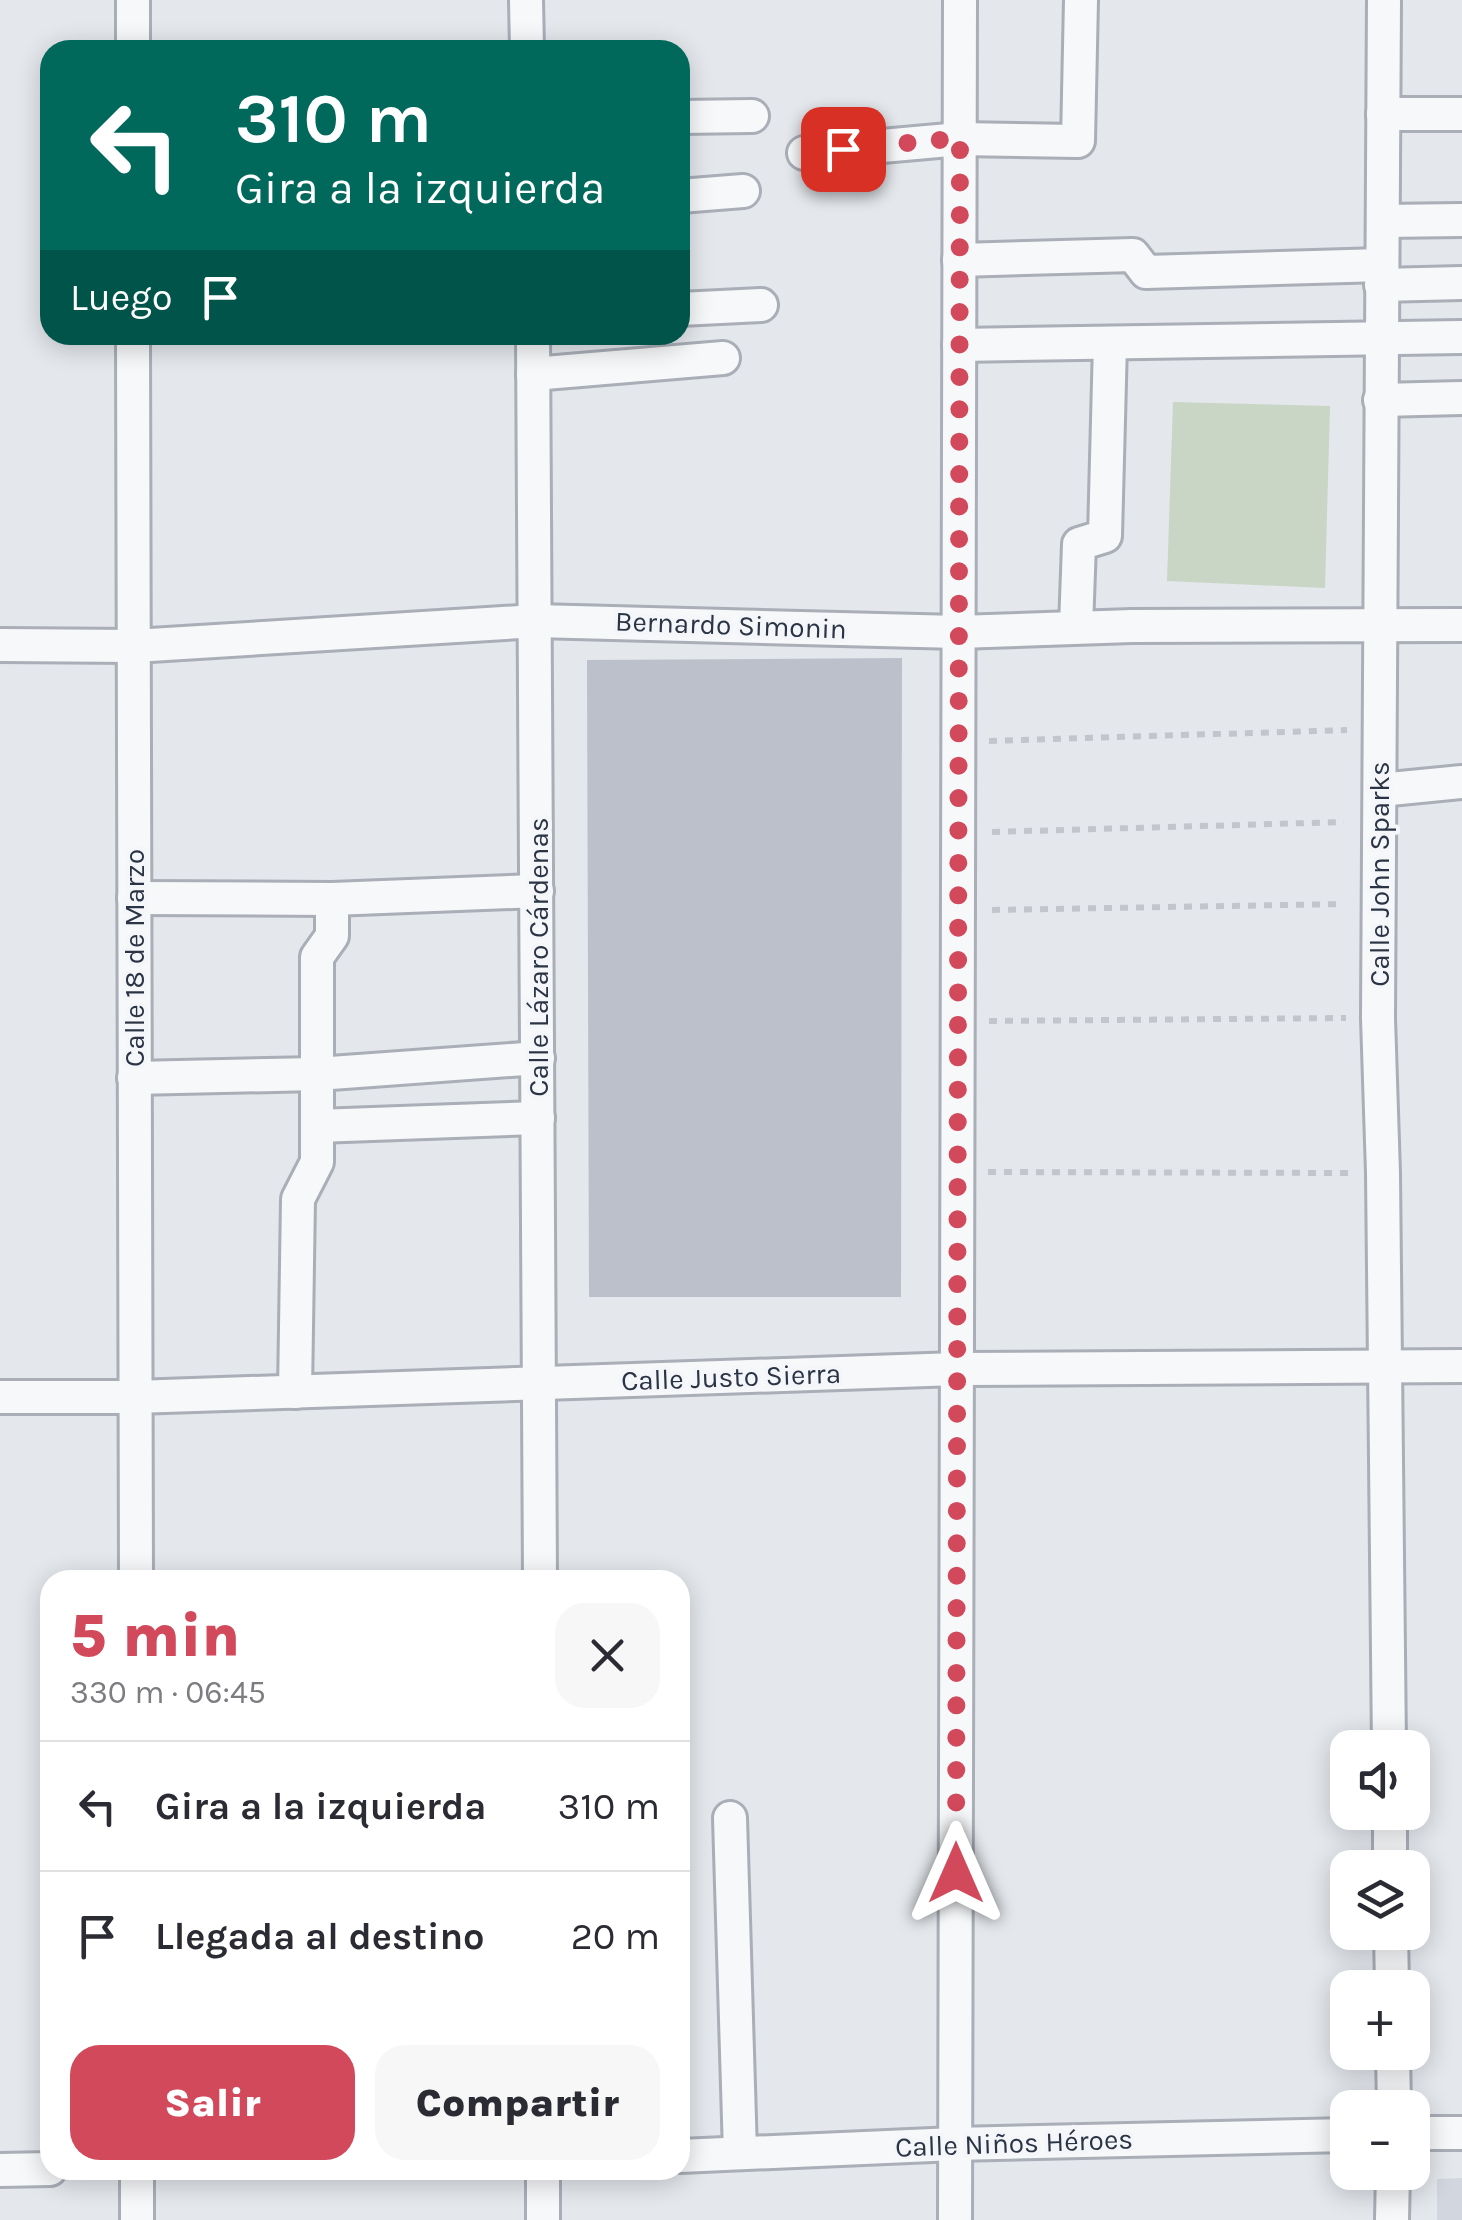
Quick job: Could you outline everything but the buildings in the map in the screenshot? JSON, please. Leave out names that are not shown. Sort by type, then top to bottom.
[{"type":"street","points":[[132,0],[133,40]]},
{"type":"street","points":[[526,0],[527,40]]},
{"type":"street","points":[[955,2220],[960,0]]},
{"type":"street","points":[[804,153],[960,138],[1078,141],[1082,0]]},
{"type":"street","name":"Calle John Sparks","points":[[1384,0],[1378,1018],[1388,1730]]},
{"type":"street","points":[[1384,114],[1462,114]]},
{"type":"street","points":[[690,117],[752,116]]},
{"type":"street","points":[[690,195],[743,191]]},
{"type":"street","points":[[1383,221],[1462,220]]},
{"type":"street","points":[[960,260],[1133,254],[1146,272],[1381,275],[1462,284]]},
{"type":"street","points":[[690,308],[760,305]]},
{"type":"street","points":[[959,345],[1462,337]]},
{"type":"street","points":[[1076,626],[1079,544],[1106,536],[1110,343]]},
{"type":"street","name":"Calle 18 de Marzo","points":[[133,345],[136,1570]]},
{"type":"street","name":"Calle Lázaro Cárdenas","points":[[533,345],[540,1570]]},
{"type":"street","points":[[533,374],[723,358]]},
{"type":"street","points":[[1380,400],[1462,398]]},
{"type":"street","name":"Bernardo Simonin","points":[[0,645],[134,646],[536,620],[958,632],[1076,626],[1462,625]]},
{"type":"street","points":[[1380,806],[1462,782]]},
{"type":"street","points":[[134,898],[332,900],[537,891]]},
{"type":"street","points":[[296,1392],[298,1199],[317,1162],[317,958],[332,936],[332,900]]},
{"type":"street","points":[[134,1078],[316,1074],[538,1058]]},
{"type":"street","points":[[317,1126],[538,1118]]},
{"type":"street","name":"Calle Justo Sierra","points":[[0,1397],[135,1397],[957,1369],[1462,1366]]},
{"type":"street","points":[[730,1818],[740,2153]]},
{"type":"street","name":"Calle Niños Héroes","points":[[690,2156],[1330,2134]]},
{"type":"street","points":[[1430,2134],[1462,2134]]},
{"type":"street","points":[[0,2170],[40,2169]]},
{"type":"street","points":[[136,2180],[136,2220]]},
{"type":"street","points":[[542,2180],[543,2220]]},
{"type":"street","points":[[1392,2220],[1393,2190]]},
{"type":"path","points":[[958,742],[1380,729]]},
{"type":"path","points":[[958,833],[1380,806]]},
{"type":"path","points":[[958,911],[1381,904]]},
{"type":"path","points":[[958,1021],[1378,1018]]},
{"type":"path","points":[[957,1172],[1383,1172]]},
{"type":"shaded area","points":[[1462,2178],[1462,2220],[1437,2220],[1437,2179]]},
{"type":"green space","points":[[1173,402],[1330,406],[1325,588],[1167,581]]},
{"type":"route","points":[[843,149],[960,138],[956,1873]]}]
